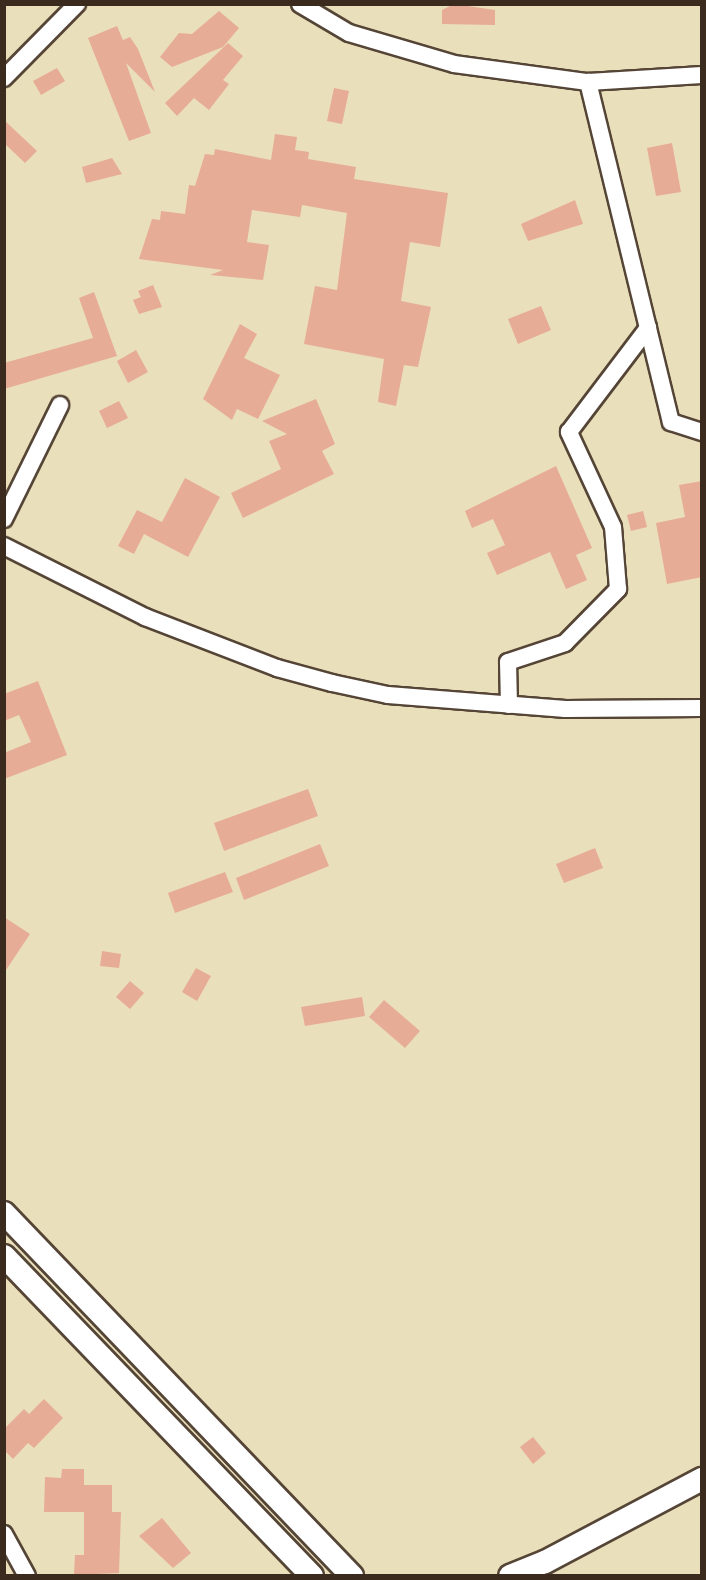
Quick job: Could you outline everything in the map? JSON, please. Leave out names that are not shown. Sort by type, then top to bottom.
[{"type":"street","points":[[4,78],[76,4]]},
{"type":"street","points":[[300,4],[349,33],[401,52],[486,70],[588,82],[702,75]]},
{"type":"street","points":[[588,82],[671,422],[702,432]]},
{"type":"street","points":[[509,705],[508,662],[565,643],[618,590],[613,527],[569,432],[648,328]]},
{"type":"street","points":[[4,519],[60,405]]},
{"type":"street","points":[[4,546],[145,617],[277,668],[387,695],[509,705],[702,708]]},
{"type":"street","points":[[5,1216],[328,1553],[352,1575]]},
{"type":"street","points":[[4,1256],[311,1574],[328,1553]]},
{"type":"street","points":[[510,1575],[537,1569],[702,1479]]},
{"type":"street","points":[[4,1534],[22,1557],[27,1575]]},
{"type":"building","points":[[454,4],[495,10],[495,25],[442,24],[442,10]]},
{"type":"building","points":[[219,11],[239,28],[223,47],[172,67],[160,57],[179,33],[192,34]]},
{"type":"building","points":[[117,26],[123,40],[130,37],[138,49],[155,92],[126,63],[151,133],[129,141],[88,38]]},
{"type":"building","points":[[228,43],[243,56],[223,80],[229,84],[209,110],[194,98],[177,116],[165,103]]},
{"type":"building","points":[[57,68],[65,81],[41,95],[33,81]]},
{"type":"building","points":[[334,88],[349,91],[342,124],[327,121]]},
{"type":"building","points":[[4,120],[37,151],[25,163],[4,143]]},
{"type":"building","points":[[275,134],[297,137],[295,150],[309,152],[308,159],[356,167],[354,179],[448,193],[440,247],[410,242],[401,301],[431,307],[418,367],[404,365],[396,406],[378,402],[384,359],[304,344],[315,286],[337,290],[347,213],[302,205],[300,217],[252,210],[247,242],[269,245],[263,280],[210,275],[223,270],[139,259],[152,219],[160,220],[161,211],[185,214],[189,185],[195,186],[205,154],[214,155],[215,149],[271,160]]},
{"type":"building","points":[[672,143],[681,192],[656,196],[647,148]]},
{"type":"building","points":[[112,158],[122,174],[86,183],[82,167]]},
{"type":"building","points":[[575,200],[583,224],[528,241],[521,224]]},
{"type":"building","points":[[153,285],[162,307],[139,314],[133,300],[141,297],[138,291]]},
{"type":"building","points":[[94,292],[117,356],[4,389],[4,363],[93,338],[79,298]]},
{"type":"building","points":[[541,306],[551,330],[518,344],[508,319]]},
{"type":"building","points":[[240,324],[257,334],[244,358],[280,375],[258,419],[237,409],[232,420],[203,399]]},
{"type":"building","points":[[136,350],[148,372],[128,383],[117,361]]},
{"type":"building","points":[[316,399],[335,444],[322,451],[334,474],[243,518],[231,493],[281,469],[269,441],[287,434],[262,421]]},
{"type":"building","points":[[119,401],[128,418],[107,428],[99,411]]},
{"type":"building","points":[[556,466],[592,548],[576,555],[587,580],[566,589],[550,552],[497,575],[487,553],[505,545],[493,519],[472,528],[465,511]]},
{"type":"building","points":[[185,478],[220,497],[188,557],[144,534],[134,554],[118,546],[137,510],[162,522]]},
{"type":"building","points":[[702,481],[702,577],[667,584],[656,523],[685,517],[679,485]]},
{"type":"building","points":[[643,511],[647,527],[631,531],[627,515]]},
{"type":"building","points":[[38,681],[67,755],[4,779],[4,753],[31,742],[19,715],[4,721],[4,694]]},
{"type":"building","points":[[308,789],[318,816],[224,851],[214,823]]},
{"type":"building","points":[[320,844],[329,866],[244,900],[236,878]]},
{"type":"building","points":[[595,848],[603,868],[564,883],[556,864]]},
{"type":"building","points":[[225,872],[233,892],[175,913],[168,893]]},
{"type":"building","points":[[4,917],[30,934],[4,973]]},
{"type":"building","points":[[102,951],[121,954],[119,968],[100,966]]},
{"type":"building","points":[[196,968],[211,976],[197,1001],[182,992]]},
{"type":"building","points":[[130,981],[144,993],[130,1009],[116,997]]},
{"type":"building","points":[[362,997],[365,1016],[305,1026],[301,1007]]},
{"type":"building","points":[[384,1000],[420,1031],[405,1048],[369,1017]]},
{"type":"building","points":[[44,1399],[63,1418],[34,1448],[28,1443],[13,1459],[4,1450],[4,1429],[24,1409],[29,1414]]},
{"type":"building","points":[[533,1437],[546,1453],[533,1464],[520,1447]]},
{"type":"building","points":[[62,1469],[84,1469],[84,1485],[112,1485],[112,1512],[121,1512],[119,1573],[74,1575],[75,1555],[84,1555],[84,1512],[44,1512],[45,1477],[61,1478]]},
{"type":"building","points":[[162,1518],[191,1553],[173,1568],[139,1536]]}]
